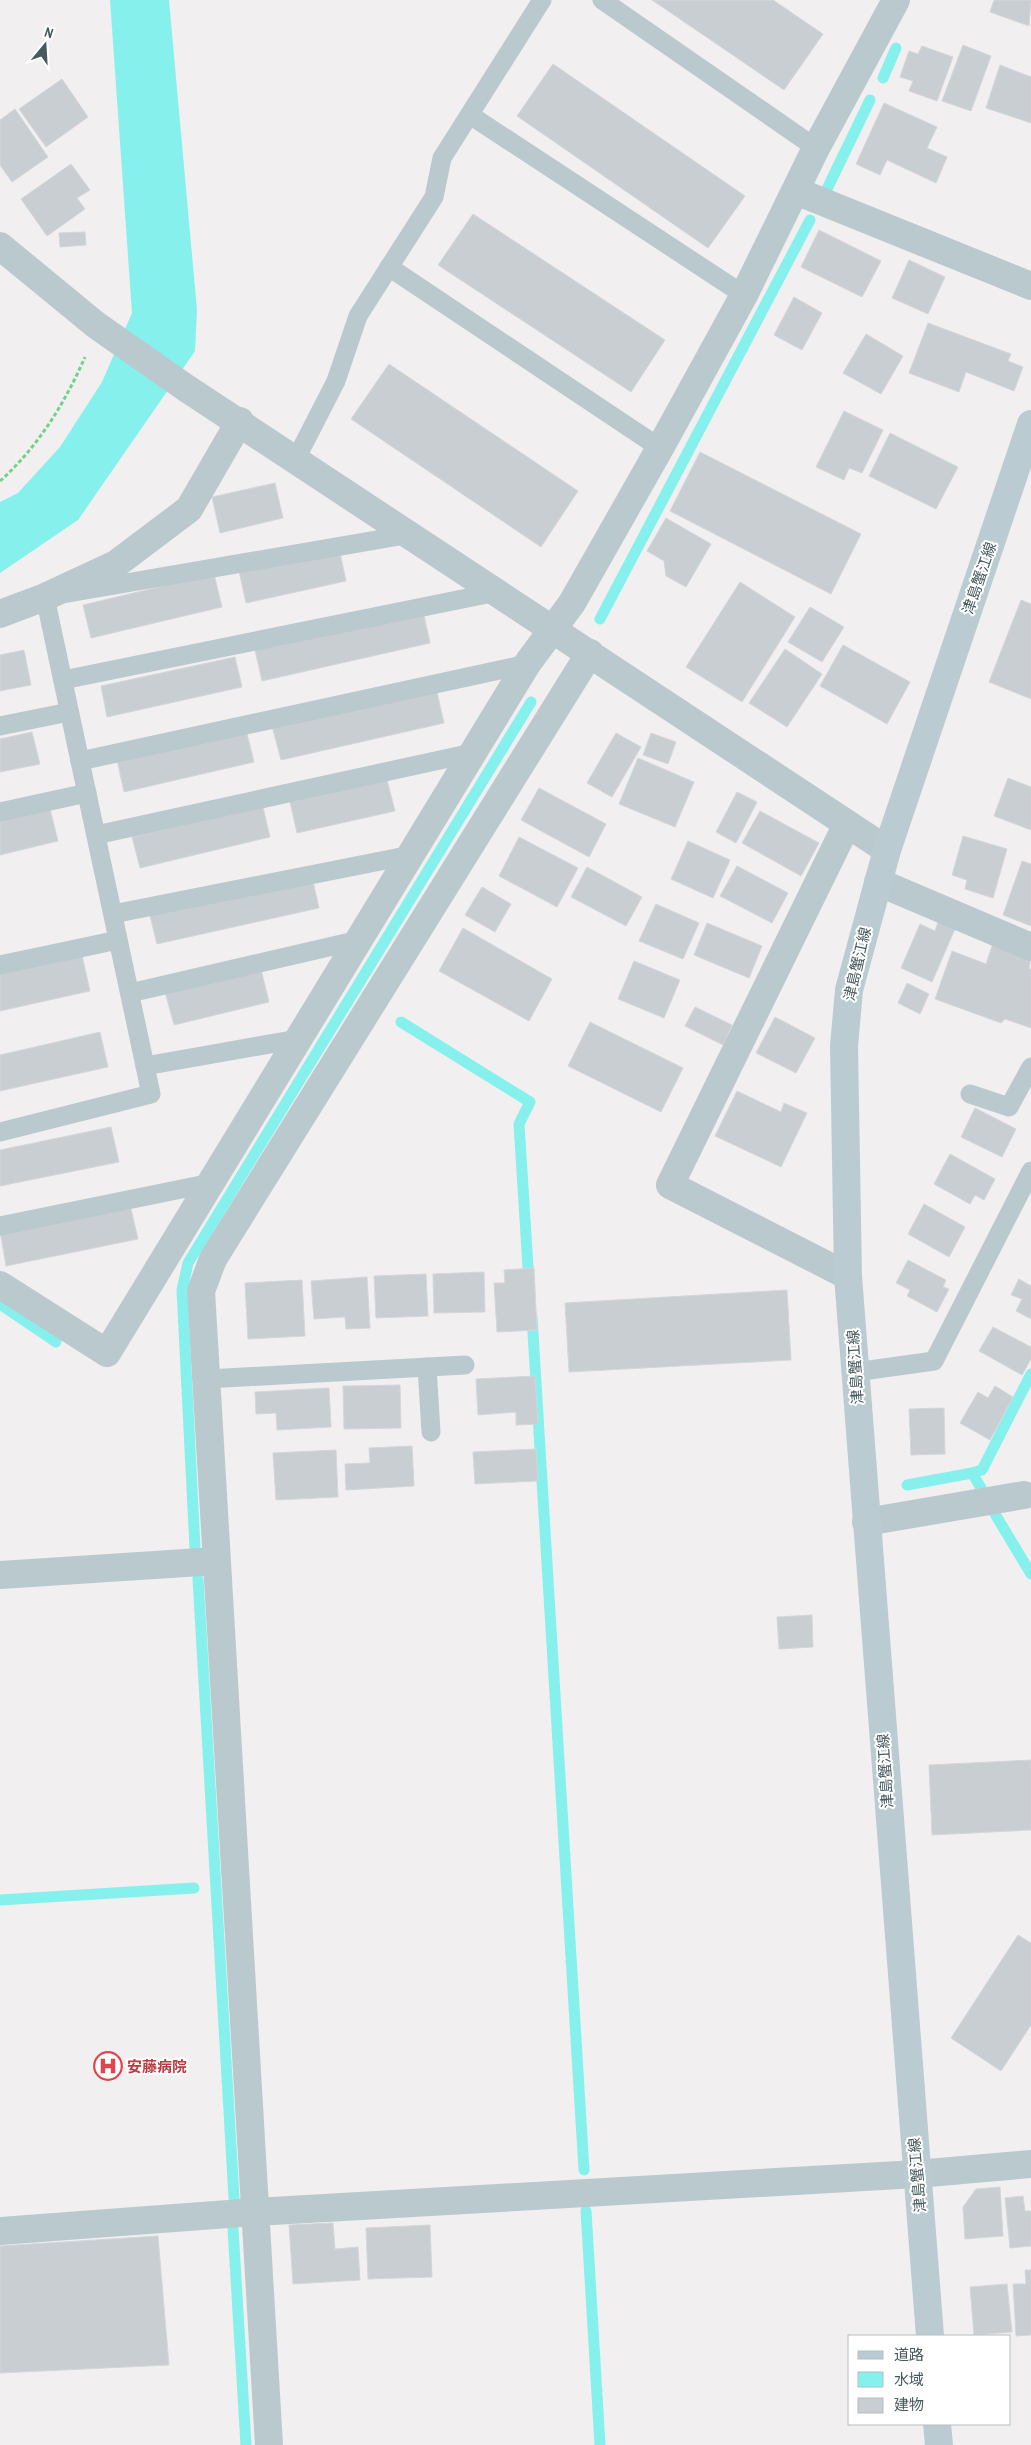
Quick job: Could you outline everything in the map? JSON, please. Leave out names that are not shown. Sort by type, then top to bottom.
[{"type":"main road","name":"津島蟹江線","points":[[930,2335],[848,1276],[844,1046],[849,990],[886,850],[1029,437]]},
{"type":"main road","points":[[937,2425],[939,2445]]},
{"type":"street","points":[[0,1285],[107,1353],[527,664],[551,628],[572,603],[744,295],[816,148],[896,0]]},
{"type":"street","points":[[796,191],[1031,286]]},
{"type":"street","points":[[0,246],[100,328],[186,388],[240,421],[886,850]]},
{"type":"street","points":[[0,614],[45,597],[116,564],[189,509],[240,421]]},
{"type":"street","points":[[269,2445],[201,1291],[213,1259],[590,654]]},
{"type":"street","points":[[847,824],[670,1185],[848,1276]]},
{"type":"street","points":[[878,882],[1031,947]]},
{"type":"street","points":[[866,1522],[1024,1495]]},
{"type":"street","points":[[0,1575],[216,1561]]},
{"type":"street","points":[[0,2231],[255,2212],[917,2174],[1031,2164]]},
{"type":"lane","points":[[296,459],[336,381],[358,316],[434,197],[442,158],[542,0]]},
{"type":"lane","points":[[602,0],[816,148]]},
{"type":"lane","points":[[470,115],[744,295]]},
{"type":"lane","points":[[389,267],[660,448]]},
{"type":"lane","points":[[0,1132],[151,1094],[45,597],[410,534]]},
{"type":"lane","points":[[63,680],[497,592]]},
{"type":"lane","points":[[80,761],[527,664]]},
{"type":"lane","points":[[0,726],[69,712]]},
{"type":"lane","points":[[96,835],[472,753]]},
{"type":"lane","points":[[0,812],[87,793]]},
{"type":"lane","points":[[113,914],[411,855]]},
{"type":"lane","points":[[0,965],[118,940]]},
{"type":"lane","points":[[130,993],[359,940]]},
{"type":"lane","points":[[145,1066],[298,1039]]},
{"type":"lane","points":[[970,1094],[1009,1107],[1031,1067]]},
{"type":"lane","points":[[855,1372],[934,1361],[1025,1199],[1031,1171]]},
{"type":"lane","points":[[0,1226],[211,1183]]},
{"type":"lane","points":[[207,1379],[465,1365]]},
{"type":"lane","points":[[427,1367],[431,1432]]},
{"type":"path","points":[[0,480],[34,446],[50,423],[72,387],[100,328]]},
{"type":"water","points":[[110,0],[169,0],[197,310],[195,351],[78,520],[0,573],[0,502],[18,493],[60,447],[102,382],[132,313]]},
{"type":"building","points":[[652,0],[773,0],[823,34],[784,90]]},
{"type":"building","points":[[994,0],[1031,0],[1029,26],[990,12]]},
{"type":"building","points":[[963,45],[991,56],[971,111],[942,101]]},
{"type":"building","points":[[922,46],[953,57],[937,101],[909,91],[913,81],[900,77],[909,51],[918,54]]},
{"type":"building","points":[[553,64],[745,196],[708,248],[517,116]]},
{"type":"building","points":[[1000,65],[1031,77],[1031,123],[986,108]]},
{"type":"building","points":[[62,79],[88,117],[46,147],[19,109]]},
{"type":"building","points":[[884,103],[937,127],[927,148],[947,157],[936,183],[887,160],[880,175],[856,164]]},
{"type":"building","points":[[15,109],[48,157],[12,182],[0,165],[0,120]]},
{"type":"building","points":[[71,164],[90,190],[77,198],[85,209],[47,236],[21,199]]},
{"type":"building","points":[[473,214],[665,340],[631,392],[438,265]]},
{"type":"building","points":[[819,230],[881,261],[862,297],[801,267]]},
{"type":"building","points":[[85,232],[86,245],[60,247],[59,233]]},
{"type":"building","points":[[909,260],[945,277],[928,314],[892,298]]},
{"type":"building","points":[[794,297],[822,313],[802,350],[774,335]]},
{"type":"building","points":[[928,323],[1011,354],[1008,361],[1023,367],[1014,391],[966,372],[959,392],[909,373]]},
{"type":"building","points":[[866,334],[903,356],[881,394],[843,373]]},
{"type":"building","points":[[389,364],[578,491],[541,547],[351,419]]},
{"type":"building","points":[[844,411],[883,430],[862,473],[849,468],[844,480],[816,467]]},
{"type":"building","points":[[890,433],[958,467],[936,509],[869,476]]},
{"type":"building","points":[[700,452],[861,534],[831,594],[670,511]]},
{"type":"building","points":[[275,483],[283,518],[220,533],[212,497]]},
{"type":"building","points":[[666,518],[711,544],[686,587],[666,576],[664,561],[647,551]]},
{"type":"building","points":[[339,548],[346,581],[246,603],[239,571]]},
{"type":"building","points":[[214,574],[222,607],[91,638],[83,605]]},
{"type":"building","points":[[740,582],[795,617],[742,702],[686,667]]},
{"type":"building","points":[[1021,600],[1031,604],[1031,699],[989,682]]},
{"type":"building","points":[[810,607],[844,627],[822,662],[788,642]]},
{"type":"building","points":[[423,611],[430,643],[262,681],[255,650]]},
{"type":"building","points":[[843,645],[910,682],[887,724],[820,686]]},
{"type":"building","points":[[785,649],[822,674],[787,727],[749,703]]},
{"type":"building","points":[[24,650],[31,685],[0,691],[0,655]]},
{"type":"building","points":[[235,657],[242,687],[107,717],[101,686]]},
{"type":"building","points":[[436,688],[444,723],[281,760],[272,726]]},
{"type":"building","points":[[246,730],[254,762],[124,792],[117,760]]},
{"type":"building","points":[[32,732],[40,764],[0,772],[0,739]]},
{"type":"building","points":[[616,733],[641,747],[612,797],[587,783]]},
{"type":"building","points":[[651,733],[676,742],[668,764],[643,755]]},
{"type":"building","points":[[638,758],[694,782],[675,827],[619,804]]},
{"type":"building","points":[[1008,778],[1031,787],[1031,830],[994,816]]},
{"type":"building","points":[[387,780],[395,811],[297,833],[290,802]]},
{"type":"building","points":[[539,788],[606,824],[589,857],[521,820]]},
{"type":"building","points":[[737,792],[757,802],[736,843],[716,832]]},
{"type":"building","points":[[263,807],[270,837],[140,868],[132,837]]},
{"type":"building","points":[[50,809],[58,841],[0,855],[0,820]]},
{"type":"building","points":[[760,811],[819,843],[801,876],[742,843]]},
{"type":"building","points":[[963,836],[1007,849],[993,898],[965,889],[967,880],[952,875]]},
{"type":"building","points":[[519,837],[578,868],[557,907],[499,876]]},
{"type":"building","points":[[688,841],[730,860],[713,898],[671,879]]},
{"type":"building","points":[[1022,861],[1031,864],[1031,926],[1003,915]]},
{"type":"building","points":[[737,866],[788,893],[772,923],[720,896]]},
{"type":"building","points":[[587,867],[642,897],[626,926],[571,897]]},
{"type":"building","points":[[312,877],[319,908],[157,944],[149,912]]},
{"type":"building","points":[[482,887],[511,904],[495,932],[465,915]]},
{"type":"building","points":[[656,904],[699,923],[683,959],[639,941]]},
{"type":"building","points":[[938,922],[955,929],[932,982],[901,968],[920,924],[935,931]]},
{"type":"building","points":[[707,923],[762,946],[749,978],[694,955]]},
{"type":"building","points":[[463,928],[552,979],[529,1021],[439,971]]},
{"type":"building","points":[[993,943],[1031,957],[1029,969],[1031,969],[1031,1028],[1005,1019],[1001,1023],[935,999],[952,951],[986,964]]},
{"type":"building","points":[[82,955],[90,991],[0,1011],[0,973]]},
{"type":"building","points":[[634,961],[680,980],[664,1018],[618,999]]},
{"type":"building","points":[[261,969],[269,1002],[174,1025],[165,992]]},
{"type":"building","points":[[907,983],[929,994],[920,1014],[898,1003]]},
{"type":"building","points":[[695,1007],[732,1025],[723,1045],[685,1026]]},
{"type":"building","points":[[775,1017],[815,1038],[796,1073],[756,1053]]},
{"type":"building","points":[[590,1022],[683,1068],[661,1112],[568,1066]]},
{"type":"building","points":[[100,1032],[108,1067],[0,1091],[0,1055]]},
{"type":"building","points":[[737,1091],[781,1112],[784,1103],[807,1113],[781,1167],[715,1136]]},
{"type":"building","points":[[975,1108],[1016,1129],[1002,1157],[961,1137]]},
{"type":"building","points":[[111,1127],[119,1162],[0,1186],[0,1150]]},
{"type":"building","points":[[950,1154],[995,1179],[984,1200],[975,1195],[970,1204],[934,1184]]},
{"type":"building","points":[[924,1204],[965,1227],[949,1257],[908,1234]]},
{"type":"building","points":[[130,1205],[138,1239],[6,1266],[0,1231]]},
{"type":"building","points":[[908,1260],[946,1280],[943,1287],[949,1289],[937,1312],[907,1296],[910,1290],[896,1283]]},
{"type":"building","points":[[534,1268],[537,1330],[497,1332],[494,1283],[505,1283],[504,1270]]},
{"type":"building","points":[[484,1272],[485,1312],[434,1313],[433,1274]]},
{"type":"building","points":[[426,1274],[428,1316],[376,1318],[374,1276]]},
{"type":"building","points":[[367,1277],[370,1328],[346,1329],[345,1317],[314,1319],[311,1281]]},
{"type":"building","points":[[1019,1279],[1031,1286],[1031,1319],[1016,1311],[1022,1299],[1011,1295]]},
{"type":"building","points":[[302,1280],[305,1336],[248,1339],[245,1283]]},
{"type":"building","points":[[787,1290],[791,1360],[569,1372],[565,1303]]},
{"type":"building","points":[[993,1327],[1031,1347],[1031,1359],[1022,1375],[979,1351]]},
{"type":"building","points":[[535,1376],[538,1424],[516,1425],[516,1412],[478,1415],[476,1379]]},
{"type":"building","points":[[400,1385],[401,1428],[344,1429],[343,1386]]},
{"type":"building","points":[[995,1386],[1013,1397],[990,1440],[960,1423],[978,1392],[988,1398]]},
{"type":"building","points":[[329,1388],[331,1427],[277,1430],[276,1413],[256,1414],[255,1392]]},
{"type":"building","points":[[944,1408],[945,1454],[911,1455],[909,1409]]},
{"type":"building","points":[[412,1446],[414,1486],[346,1490],[345,1464],[370,1463],[369,1448]]},
{"type":"building","points":[[536,1449],[538,1481],[475,1484],[473,1452]]},
{"type":"building","points":[[336,1450],[338,1497],[276,1500],[273,1453]]},
{"type":"building","points":[[812,1615],[813,1647],[779,1649],[777,1617]]},
{"type":"building","points":[[1031,1760],[1031,1830],[932,1835],[929,1765]]},
{"type":"building","points":[[1018,1935],[1031,1943],[1031,2025],[1001,2071],[951,2038]]},
{"type":"building","points":[[1000,2187],[1003,2236],[965,2239],[963,2207],[976,2189]]},
{"type":"building","points":[[1023,2196],[1025,2211],[1031,2211],[1031,2246],[1010,2248],[1005,2198]]},
{"type":"building","points":[[333,2223],[335,2249],[358,2247],[360,2280],[293,2284],[289,2225]]},
{"type":"building","points":[[430,2225],[432,2277],[368,2279],[366,2228]]},
{"type":"building","points":[[158,2236],[169,2365],[0,2373],[0,2246]]},
{"type":"building","points":[[1025,2270],[1031,2270],[1031,2335],[1016,2336],[1013,2284],[1026,2284]]},
{"type":"building","points":[[1007,2284],[1012,2332],[974,2335],[970,2287]]},
{"type":"waterway","points":[[883,78],[896,48]]},
{"type":"waterway","points":[[827,189],[870,100]]},
{"type":"waterway","points":[[600,619],[810,220]]},
{"type":"waterway","points":[[195,1548],[182,1290],[188,1263],[531,702]]},
{"type":"waterway","points":[[401,1022],[530,1102],[519,1124],[529,1283]]},
{"type":"waterway","points":[[0,1304],[56,1342]]},
{"type":"waterway","points":[[532,1317],[584,2170]]},
{"type":"waterway","points":[[972,1473],[982,1470],[1031,1374]]},
{"type":"waterway","points":[[907,1485],[972,1473],[981,1488]]},
{"type":"waterway","points":[[995,1514],[1031,1574]]},
{"type":"waterway","points":[[198,1579],[234,2198]]},
{"type":"waterway","points":[[0,1900],[194,1888]]},
{"type":"waterway","points":[[586,2211],[600,2445]]},
{"type":"waterway","points":[[233,2229],[246,2445]]},
{"type":"place","name":"安藤病院","points":[[108,2066]]}]
